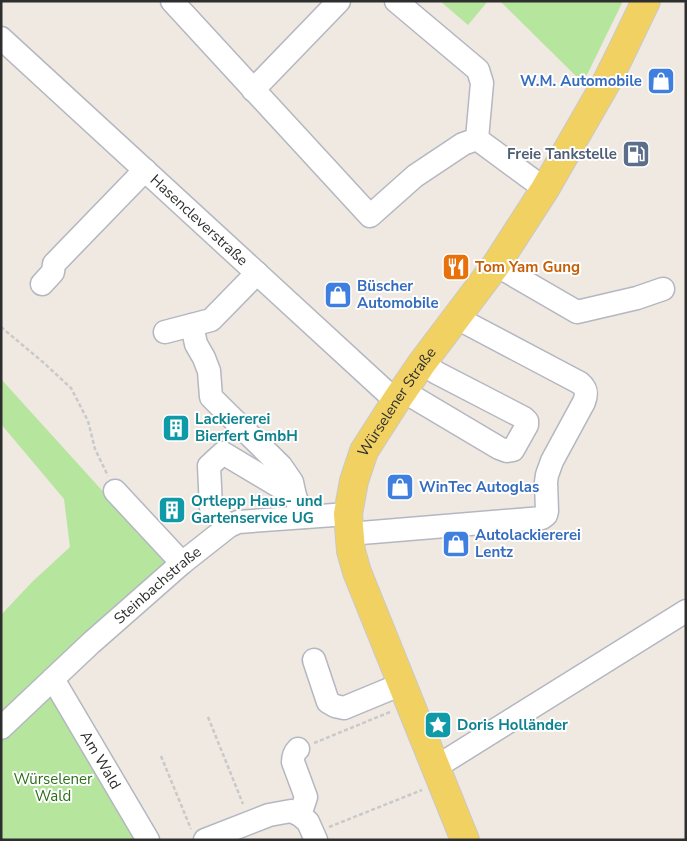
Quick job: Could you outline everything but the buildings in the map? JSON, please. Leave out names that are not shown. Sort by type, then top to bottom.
[{"type":"main road","name":"Würselener Straße","points":[[465,840],[351,551],[348,524],[354,481],[364,452],[399,396],[496,264],[544,189],[606,83],[640,9]]},
{"type":"street","points":[[172,1],[370,216],[416,176],[463,144],[477,139]]},
{"type":"street","points":[[253,90],[338,1]]},
{"type":"street","points":[[396,1],[478,70],[482,83],[477,139]]},
{"type":"street","name":"Hasencleverstraße","points":[[1,38],[257,273],[399,396],[499,448],[508,451],[513,450],[527,425],[527,421],[524,418],[437,374],[422,363]]},
{"type":"street","points":[[477,139],[544,189]]},
{"type":"street","points":[[42,284],[53,272],[54,264],[145,170]]},
{"type":"street","points":[[496,264],[576,312],[638,298],[663,289]]},
{"type":"street","points":[[165,332],[211,320],[257,273]]},
{"type":"street","name":"Steinbachstraße","points":[[1,728],[182,563],[228,526],[238,522],[303,517],[348,524],[542,518],[546,515],[547,475],[552,461],[584,402],[585,387],[457,318]]},
{"type":"street","points":[[192,325],[196,344],[209,371],[212,396],[222,409],[281,466],[292,482],[294,496],[303,517]]},
{"type":"street","points":[[228,526],[211,508],[209,466],[223,452],[294,496]]},
{"type":"street","points":[[115,490],[182,563]]},
{"type":"street","points":[[436,767],[686,612]]},
{"type":"street","points":[[314,660],[328,702],[335,706],[344,708],[402,684]]},
{"type":"street","name":"Am Wald","points":[[53,679],[148,840]]},
{"type":"street","points":[[300,815],[306,798],[293,762],[293,757],[295,751],[306,745]]},
{"type":"street","points":[[198,836],[281,812],[291,811],[300,815],[308,822],[316,840]]},
{"type":"path","points":[[1,327],[72,388],[88,421],[95,449],[115,490]]},
{"type":"path","points":[[306,745],[386,713]]},
{"type":"path","points":[[208,717],[251,822]]},
{"type":"path","points":[[161,756],[198,836]]},
{"type":"path","points":[[334,825],[416,792]]},
{"type":"green space","points":[[440,1],[488,1],[468,25]]},
{"type":"green space","points":[[500,1],[623,1],[583,83]]},
{"type":"green space","name":"Würselener Wald","points":[[1,379],[166,561],[43,676],[142,840],[1,840],[1,615],[32,582],[70,547],[64,499],[1,424]]},
{"type":"place","name":"W.M. Automobile","points":[[661,81]]},
{"type":"place","name":"Freie Tankstelle","points":[[636,154]]},
{"type":"place","name":"Tom Yam Gung","points":[[456,267]]},
{"type":"place","name":"Büscher Automobile","points":[[338,295]]},
{"type":"place","name":"Lackiererei Bierfert GmbH","points":[[176,428]]},
{"type":"place","name":"WinTec Autoglas","points":[[400,487]]},
{"type":"place","name":"Ortlepp Haus- und Gartenservice UG","points":[[172,510]]},
{"type":"place","name":"Autolackiererei Lentz","points":[[456,544]]},
{"type":"place","name":"Doris Holländer","points":[[438,725]]}]
